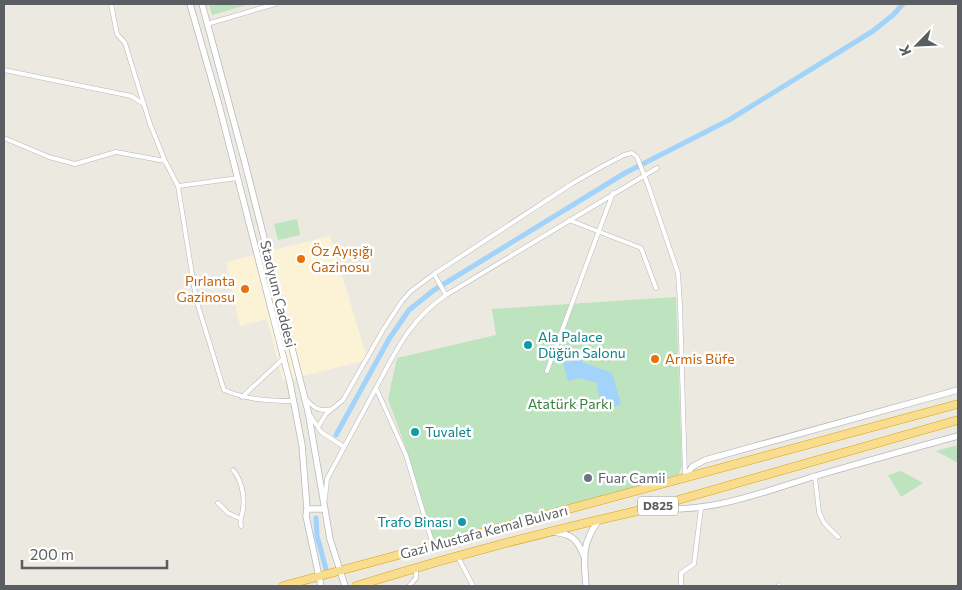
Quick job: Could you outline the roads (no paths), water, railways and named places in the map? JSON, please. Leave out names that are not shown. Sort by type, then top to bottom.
[{"type":"highway","name":"Gazi Mustafa Kemal Bulvarı","points":[[283,586],[958,404]]},
{"type":"highway","name":"Gazi Mustafa Kemal Bulvarı","points":[[356,586],[600,519],[650,508],[958,420]]},
{"type":"main road","name":"Stadyum Caddesi","points":[[190,4],[219,105],[294,401],[302,445],[306,516],[321,586]]},
{"type":"main road","name":"Stadyum Caddesi","points":[[202,4],[305,398],[330,539],[345,586]]},
{"type":"main road","points":[[194,19],[202,15],[207,22]]},
{"type":"main road","name":"Gazi Mustafa Kemal Bulvarı","points":[[685,477],[692,467],[705,460],[958,390]]},
{"type":"main road","name":"Gazi Mustafa Kemal Bulvarı","points":[[650,508],[673,510],[701,508],[958,436]]},
{"type":"main road","points":[[307,509],[324,509]]},
{"type":"main road","points":[[586,586],[584,556],[590,533],[600,519]]},
{"type":"main road","points":[[552,532],[571,536],[579,544],[584,556]]},
{"type":"street","points":[[112,4],[114,26],[117,34],[125,43],[142,104],[165,161],[178,186],[196,299],[224,390],[242,397],[267,401],[294,401]]},
{"type":"street","points":[[207,22],[275,4]]},
{"type":"street","points":[[4,70],[131,96],[142,104]]},
{"type":"street","points":[[4,138],[49,157],[75,164],[116,152],[165,161]]},
{"type":"street","points":[[318,427],[326,414],[343,400],[382,330],[402,301],[434,274],[603,166],[632,153],[637,157],[642,170],[678,273],[685,477]]},
{"type":"street","points":[[324,509],[327,479],[406,333],[420,316],[446,294],[657,168]]},
{"type":"street","points":[[178,186],[238,178]]},
{"type":"street","points":[[547,371],[614,193]]},
{"type":"street","points":[[568,220],[641,248],[656,288]]},
{"type":"street","points":[[434,274],[446,294]]},
{"type":"street","points":[[242,397],[284,358]]},
{"type":"street","points":[[376,388],[406,455],[434,546]]},
{"type":"street","points":[[305,398],[313,408],[320,410],[334,408]]},
{"type":"street","points":[[308,411],[321,432],[344,447]]},
{"type":"street","points":[[233,470],[239,478],[243,495],[244,510],[239,518],[241,526]]},
{"type":"street","points":[[815,477],[819,512],[824,523],[838,537]]},
{"type":"street","points":[[218,503],[228,513],[239,518]]},
{"type":"street","points":[[680,586],[680,574],[694,564],[701,508]]},
{"type":"street","points":[[458,557],[473,586]]},
{"type":"street","points":[[410,586],[416,578],[416,568]]},
{"type":"water","points":[[580,358],[582,362],[612,373],[621,404],[603,410],[597,388],[598,383],[579,378],[568,381],[563,363]]},
{"type":"waterway","points":[[336,435],[389,339],[409,310],[434,290],[625,173],[729,120],[873,31],[903,4]]},
{"type":"waterway","points":[[316,518],[317,536],[326,569]]},
{"type":"place","name":"Öz Ayışığı Gazinosu","points":[[301,259]]},
{"type":"place","name":"Pırlanta Gazinosu","points":[[245,289]]},
{"type":"place","name":"Ala Palace Düğün Salonu","points":[[528,345]]},
{"type":"place","name":"Armis Büfe","points":[[655,359]]},
{"type":"place","name":"Tuvalet","points":[[415,432]]},
{"type":"place","name":"Fuar Camii","points":[[588,478]]},
{"type":"place","name":"Trafo Binası","points":[[462,522]]},
{"type":"park label","name":"Atatürk Parkı","points":[[570,404]]}]
